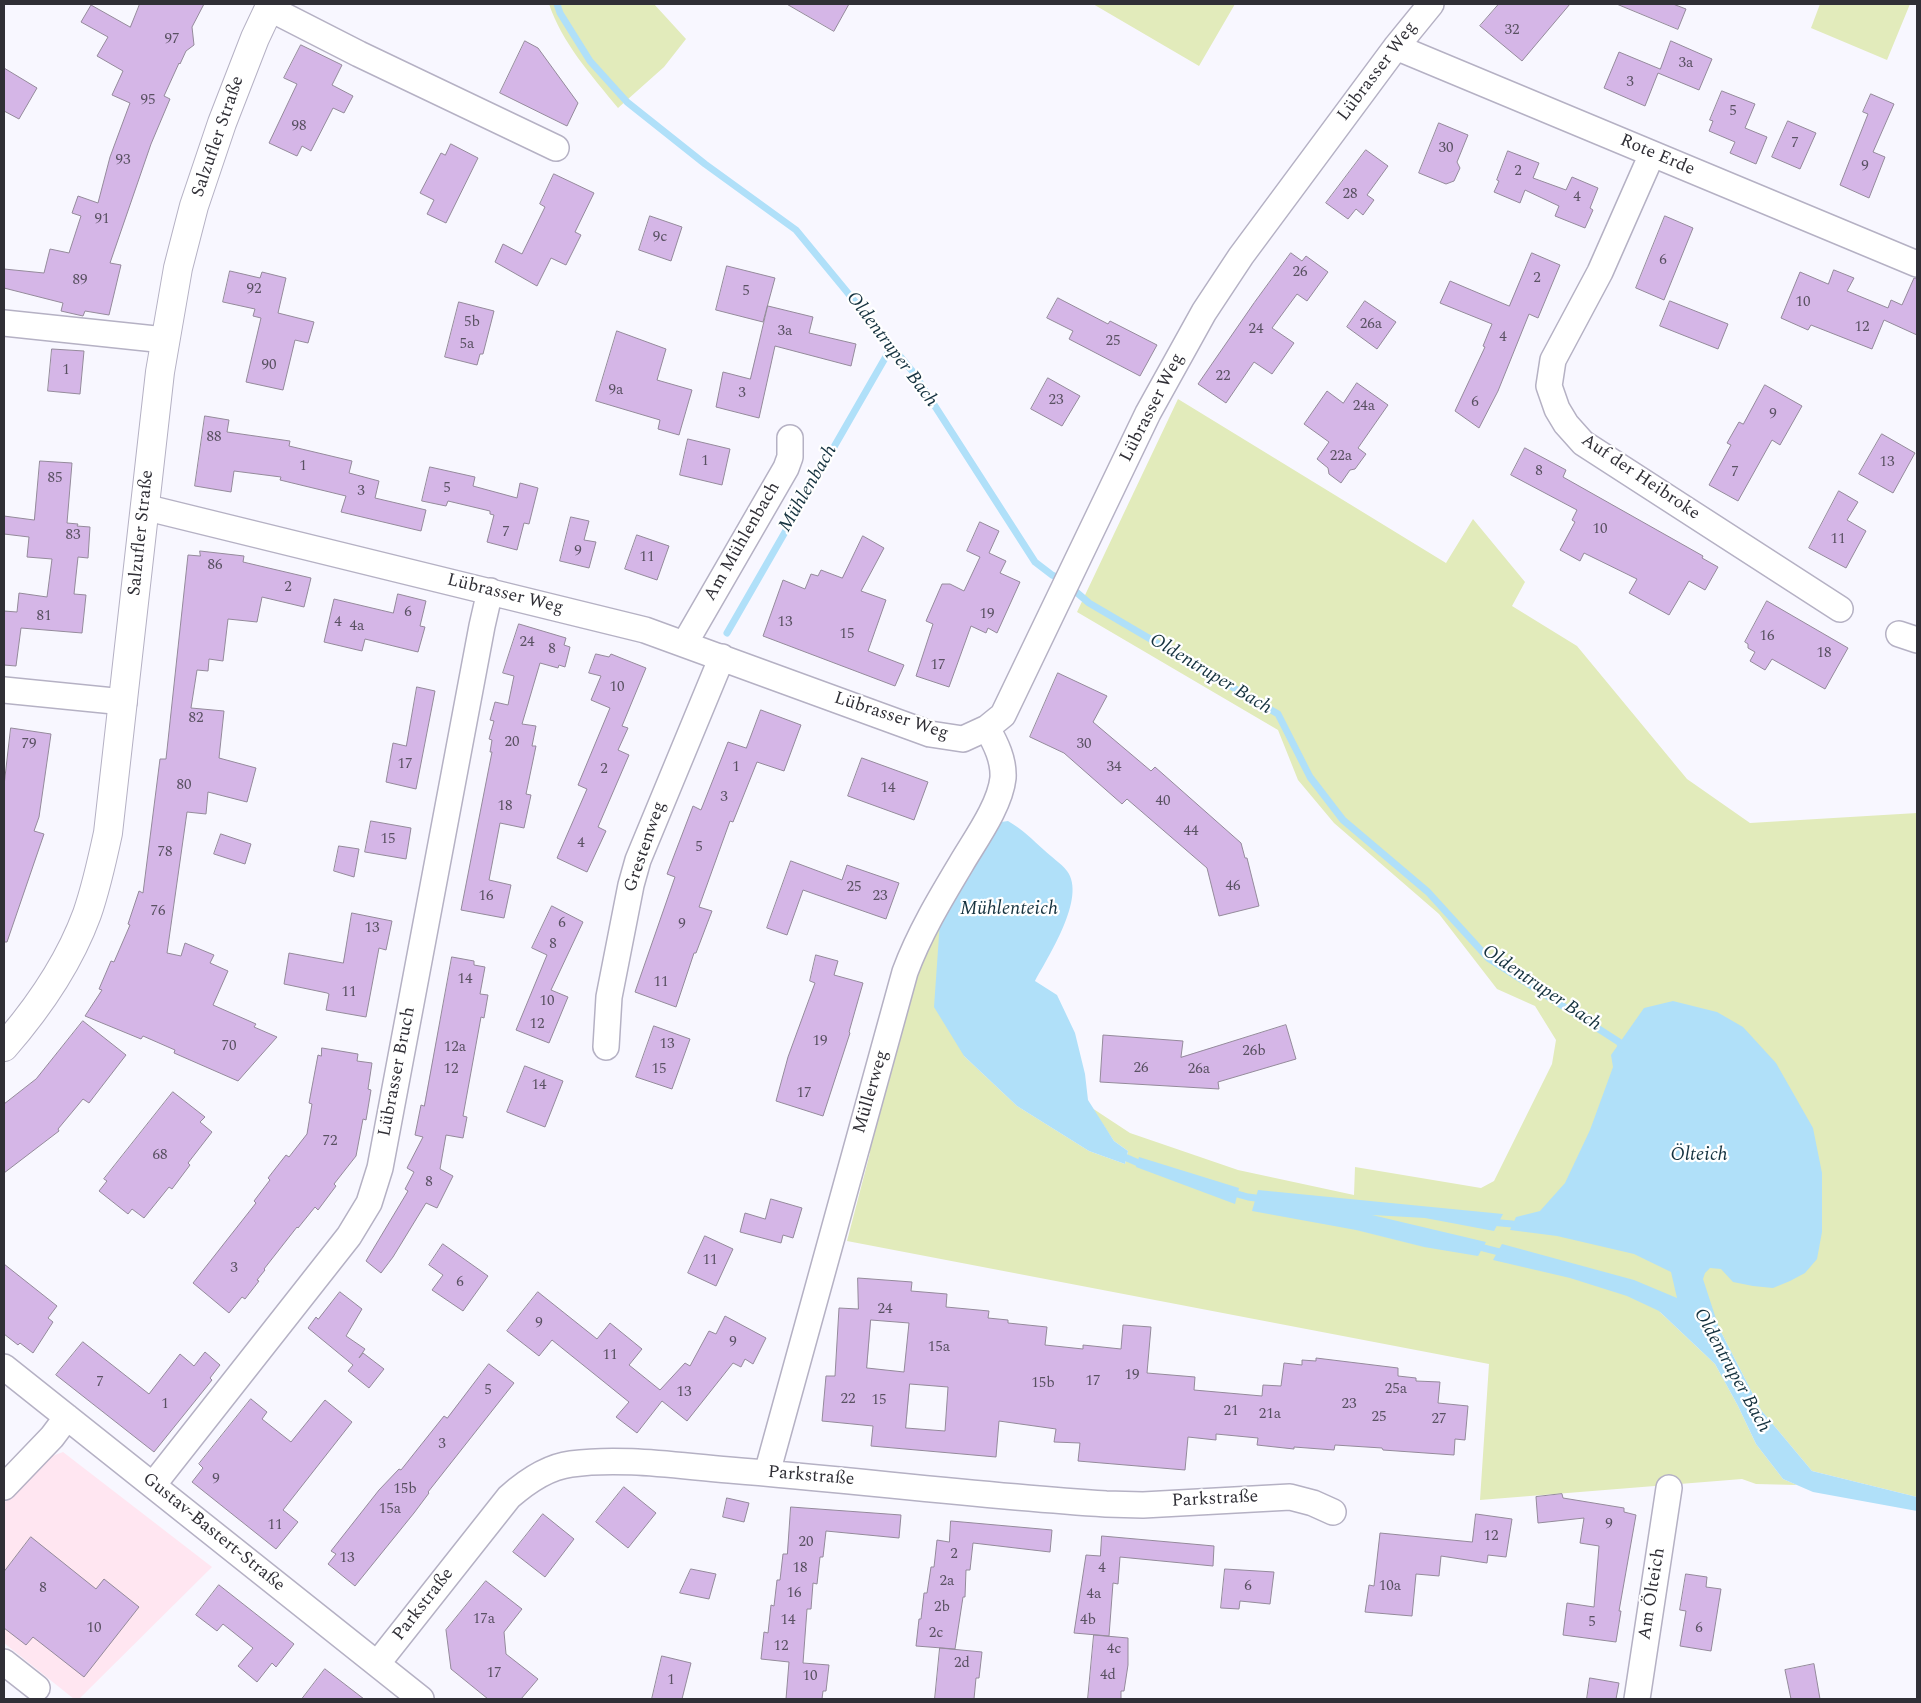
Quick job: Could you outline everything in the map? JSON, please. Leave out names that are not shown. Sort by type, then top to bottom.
[{"type":"street","name":"Lübrasser Weg","points":[[144,507],[597,617],[685,643],[930,734],[963,739],[987,728],[1004,715],[1148,413],[1204,312],[1238,262],[1396,47],[1431,4]]},
{"type":"street","name":"Salzufler Straße","points":[[4,1047],[49,988],[70,952],[86,915],[99,875],[108,833],[124,702],[144,507],[165,340],[178,268],[197,198],[222,123],[270,6],[402,75],[556,148]]},
{"type":"street","name":"Rote Erde","points":[[1396,47],[1917,264]]},
{"type":"street","name":"Auf der Heibroke","points":[[1652,154],[1600,272],[1552,360],[1550,386],[1557,409],[1566,424],[1583,442],[1840,609]]},
{"type":"street","points":[[4,323],[165,340]]},
{"type":"street","name":"Am Mühlenbach","points":[[685,643],[786,468],[790,457],[790,438]]},
{"type":"street","name":"Lübrasser Bruch","points":[[153,1485],[349,1236],[369,1203],[380,1168],[490,591]]},
{"type":"street","name":"Grestenweg","points":[[606,1047],[609,997],[631,885],[638,860],[722,657]]},
{"type":"street","points":[[4,690],[124,702]]},
{"type":"street","name":"Müllerweg","points":[[767,1473],[905,972],[933,910],[987,819],[999,792],[1003,768],[994,741],[987,728]]},
{"type":"street","name":"Gustav-Bastert-Straße","points":[[4,1367],[421,1699]]},
{"type":"street","points":[[4,1487],[52,1437],[67,1417]]},
{"type":"street","name":"Parkstraße","points":[[377,1664],[508,1497],[522,1485],[537,1476],[554,1468],[569,1464],[598,1461],[767,1473],[1106,1504],[1290,1497],[1313,1503],[1332,1512]]},
{"type":"street","name":"Am Ölteich","points":[[1636,1699],[1669,1488]]},
{"type":"street","points":[[4,1662],[37,1688]]},
{"type":"shaded area","points":[[63,1452],[212,1567],[79,1699],[74,1699],[4,1643],[4,1503],[52,1456]]},
{"type":"green space","points":[[549,4],[654,4],[686,39],[664,67],[618,108],[570,46]]},
{"type":"green space","points":[[1093,4],[1235,4],[1199,66]]},
{"type":"green space","points":[[1820,4],[1910,4],[1887,60],[1811,28]]},
{"type":"green space","points":[[1178,399],[1446,563],[1473,519],[1525,582],[1512,606],[1577,646],[1687,779],[1750,823],[1917,813],[1917,1497],[1812,1471],[1761,1410],[1719,1328],[1660,1312],[1715,1364],[1756,1444],[1783,1479],[1797,1485],[1756,1484],[1742,1479],[1480,1500],[1489,1364],[847,1241],[870,1153],[861,1151],[918,968],[940,921],[964,1056],[1017,1106],[1089,1151],[1125,1164],[1128,1151],[1114,1141],[1092,1108],[1130,1133],[1238,1170],[1354,1195],[1355,1167],[1481,1188],[1494,1181],[1552,1064],[1556,1040],[1535,1006],[1497,989],[1439,914],[1334,823],[1298,780],[1278,730],[1077,612]]},
{"type":"water","name":"Mühlenteich","points":[[1008,821],[1023,831],[1062,865],[1072,882],[1069,911],[1056,943],[1035,981],[1057,995],[1075,1033],[1085,1074],[1088,1100],[1114,1141],[1128,1151],[1125,1164],[1089,1151],[1017,1106],[964,1056],[934,1007],[940,921],[995,823]]},
{"type":"water","name":"Ölteich","points":[[1673,1001],[1717,1012],[1743,1027],[1776,1063],[1813,1128],[1822,1173],[1822,1232],[1817,1259],[1805,1273],[1773,1288],[1733,1282],[1721,1269],[1710,1268],[1705,1273],[1703,1279],[1719,1328],[1761,1410],[1812,1471],[1917,1497],[1917,1511],[1813,1492],[1783,1479],[1756,1444],[1715,1364],[1659,1311],[1627,1296],[1570,1278],[1493,1260],[1502,1244],[1634,1280],[1677,1298],[1671,1272],[1634,1254],[1557,1236],[1510,1230],[1516,1217],[1540,1211],[1565,1183],[1590,1130],[1613,1067],[1611,1055],[1644,1008]]},
{"type":"water","points":[[1139,1157],[1239,1188],[1235,1204],[1136,1167]]},
{"type":"water","points":[[1258,1190],[1503,1214],[1494,1231],[1425,1218],[1372,1215],[1486,1242],[1478,1256],[1424,1247],[1356,1230],[1252,1211]]},
{"type":"building","points":[[140,4],[204,4],[192,27],[194,45],[186,51],[164,96],[170,99],[151,144],[110,263],[121,265],[109,315],[85,311],[83,316],[61,311],[63,303],[4,288],[4,269],[44,273],[50,249],[69,253],[81,216],[72,213],[78,196],[98,203],[110,157],[130,103],[112,95],[123,71],[97,56],[108,37],[81,22],[91,5],[130,27]]},
{"type":"building","points":[[787,4],[849,4],[834,31]]},
{"type":"building","points":[[1499,4],[1570,4],[1522,61],[1480,26]]},
{"type":"building","points":[[1617,4],[1673,4],[1686,9],[1678,29]]},
{"type":"building","points":[[525,41],[538,48],[578,103],[567,126],[500,93]]},
{"type":"building","points":[[1671,41],[1712,59],[1699,90],[1658,73],[1645,106],[1604,88],[1619,52],[1660,69]]},
{"type":"building","points":[[301,45],[342,65],[332,85],[353,96],[344,113],[333,108],[311,151],[302,146],[297,156],[269,143],[297,84],[284,78]]},
{"type":"building","points":[[4,68],[37,88],[19,119],[4,111]]},
{"type":"building","points":[[1722,91],[1755,104],[1745,128],[1767,137],[1756,164],[1730,153],[1735,142],[1709,131],[1713,121],[1710,120]]},
{"type":"building","points":[[1871,94],[1894,104],[1873,152],[1885,157],[1869,198],[1840,185],[1868,114],[1863,112]]},
{"type":"building","points":[[1788,121],[1816,133],[1800,169],[1772,157]]},
{"type":"building","points":[[1439,123],[1468,135],[1457,162],[1460,168],[1454,181],[1446,184],[1419,173]]},
{"type":"building","points":[[451,144],[478,158],[446,223],[427,214],[434,200],[420,193],[441,153],[445,155]]},
{"type":"building","points":[[1366,150],[1388,166],[1367,195],[1374,200],[1363,215],[1356,209],[1348,219],[1326,203]]},
{"type":"building","points":[[1508,151],[1539,163],[1533,178],[1566,190],[1572,177],[1598,188],[1590,208],[1593,210],[1585,228],[1555,216],[1559,206],[1525,190],[1520,203],[1494,192]]},
{"type":"building","points":[[554,174],[594,193],[575,232],[581,235],[566,265],[551,258],[537,286],[495,262],[503,244],[522,254],[545,207],[540,204]]},
{"type":"building","points":[[650,216],[682,227],[671,261],[639,250]]},
{"type":"building","points":[[1665,216],[1693,228],[1664,300],[1636,288]]},
{"type":"building","points":[[1291,253],[1302,261],[1306,256],[1328,272],[1307,301],[1297,294],[1272,328],[1294,343],[1272,374],[1254,362],[1226,403],[1198,384]]},
{"type":"building","points":[[1532,253],[1560,265],[1538,318],[1529,314],[1498,391],[1479,428],[1455,411],[1485,347],[1483,346],[1492,324],[1440,303],[1450,281],[1509,306]]},
{"type":"building","points":[[727,266],[775,278],[763,322],[716,310]]},
{"type":"building","points":[[1834,270],[1854,278],[1847,291],[1888,308],[1891,300],[1902,305],[1914,278],[1917,278],[1917,335],[1884,320],[1872,349],[1811,325],[1808,330],[1781,318],[1800,272],[1828,284]]},
{"type":"building","points":[[230,271],[260,278],[262,272],[286,278],[278,313],[314,322],[308,343],[295,340],[283,390],[246,382],[261,318],[253,316],[255,309],[223,302]]},
{"type":"building","points":[[1058,298],[1108,324],[1110,321],[1157,345],[1140,376],[1069,339],[1073,331],[1047,318]]},
{"type":"building","points":[[1365,301],[1396,322],[1377,349],[1347,327]]},
{"type":"building","points":[[1670,301],[1728,324],[1718,349],[1660,326]]},
{"type":"building","points":[[459,302],[494,311],[483,354],[480,354],[477,365],[445,357]]},
{"type":"building","points":[[768,306],[813,317],[809,333],[856,344],[851,366],[775,346],[759,418],[716,407],[723,372],[750,379]]},
{"type":"building","points":[[617,331],[666,349],[657,380],[692,390],[679,435],[658,429],[660,420],[596,401]]},
{"type":"building","points":[[52,349],[84,351],[80,394],[48,391]]},
{"type":"building","points":[[1048,378],[1080,396],[1062,426],[1031,409]]},
{"type":"building","points":[[1357,383],[1388,405],[1358,448],[1366,454],[1355,469],[1350,470],[1341,483],[1329,474],[1328,468],[1317,459],[1329,442],[1304,424],[1327,391],[1343,403]]},
{"type":"building","points":[[1765,385],[1802,406],[1780,445],[1772,440],[1738,501],[1709,485],[1731,445],[1727,443],[1739,422],[1743,424]]},
{"type":"building","points":[[205,416],[229,420],[227,432],[290,441],[289,446],[352,461],[349,473],[379,481],[375,498],[426,510],[421,531],[341,512],[346,496],[280,480],[281,477],[234,471],[231,492],[195,486]]},
{"type":"building","points":[[1882,434],[1915,453],[1893,493],[1859,474]]},
{"type":"building","points":[[688,439],[730,449],[722,485],[680,475]]},
{"type":"building","points":[[1525,448],[1566,470],[1563,477],[1703,556],[1702,558],[1718,567],[1705,590],[1689,581],[1669,615],[1629,593],[1637,579],[1584,553],[1580,561],[1560,550],[1575,522],[1572,520],[1577,510],[1511,475]]},
{"type":"building","points":[[40,461],[72,463],[67,523],[90,527],[88,558],[78,557],[74,594],[86,595],[82,633],[21,628],[16,666],[4,665],[4,611],[17,612],[19,593],[47,597],[52,559],[27,557],[29,537],[4,534],[4,516],[34,520]]},
{"type":"building","points":[[430,467],[475,477],[473,486],[517,498],[520,483],[538,488],[529,524],[524,523],[517,550],[487,542],[494,515],[490,514],[490,511],[448,501],[446,506],[422,501]]},
{"type":"building","points":[[1839,491],[1858,502],[1847,520],[1866,531],[1846,568],[1809,548]]},
{"type":"building","points":[[571,517],[589,521],[584,540],[596,542],[589,568],[560,561]]},
{"type":"building","points":[[980,522],[999,531],[989,553],[1006,561],[1000,573],[1020,582],[997,633],[988,628],[986,633],[971,626],[949,687],[916,676],[933,624],[926,621],[942,584],[950,584],[964,591],[980,557],[967,551]]},
{"type":"building","points":[[637,535],[669,546],[657,580],[625,569]]},
{"type":"building","points":[[863,536],[884,548],[861,591],[886,600],[868,651],[904,665],[895,686],[763,636],[783,580],[805,589],[811,574],[818,576],[821,570],[842,578]]},
{"type":"building","points":[[200,551],[244,556],[243,562],[311,578],[304,607],[262,597],[257,622],[228,619],[223,661],[209,659],[208,671],[197,670],[191,708],[224,711],[219,758],[256,768],[247,802],[208,792],[206,814],[187,812],[167,953],[181,956],[185,943],[214,955],[210,963],[228,971],[213,1005],[256,1024],[254,1027],[277,1037],[238,1081],[174,1053],[175,1050],[143,1036],[141,1039],[85,1016],[102,990],[99,989],[111,961],[114,962],[130,925],[128,924],[139,891],[143,893],[160,759],[166,759],[188,555],[200,556]]},
{"type":"building","points":[[398,594],[426,601],[420,626],[425,627],[418,652],[365,639],[362,651],[324,642],[334,599],[393,613]]},
{"type":"building","points":[[1767,601],[1848,648],[1825,689],[1772,659],[1765,670],[1750,661],[1755,652],[1748,648],[1748,644],[1745,642]]},
{"type":"building","points":[[519,624],[566,638],[564,645],[570,647],[565,667],[559,665],[558,668],[540,663],[522,724],[536,726],[532,746],[536,746],[526,794],[531,795],[524,828],[500,823],[489,880],[511,885],[504,918],[461,910],[492,752],[490,752],[492,740],[489,739],[494,721],[490,720],[495,702],[508,705],[514,676],[503,673]]},
{"type":"building","points":[[596,654],[609,657],[611,654],[646,668],[622,726],[628,728],[618,750],[629,755],[598,827],[606,831],[587,872],[557,858],[587,789],[578,785],[610,708],[591,700],[601,676],[589,673]]},
{"type":"building","points":[[1058,673],[1107,696],[1093,722],[1151,771],[1155,767],[1241,843],[1245,858],[1247,858],[1259,906],[1219,916],[1207,868],[1127,799],[1122,804],[1064,753],[1030,737]]},
{"type":"building","points":[[417,687],[435,691],[416,789],[386,782],[393,743],[406,746]]},
{"type":"building","points":[[761,710],[801,725],[784,771],[757,762],[733,822],[730,821],[699,907],[712,911],[696,953],[694,953],[676,1007],[635,992],[675,877],[667,874],[693,806],[701,810],[728,742],[746,748]]},
{"type":"building","points":[[11,728],[51,734],[39,817],[34,831],[44,834],[7,942],[4,942],[4,786]]},
{"type":"building","points":[[862,758],[928,782],[914,820],[848,796]]},
{"type":"building","points":[[371,821],[411,828],[406,859],[365,852]]},
{"type":"building","points":[[221,834],[251,844],[245,864],[214,854]]},
{"type":"building","points":[[339,846],[359,849],[354,877],[334,871]]},
{"type":"building","points":[[791,861],[842,880],[847,865],[899,883],[886,919],[803,890],[787,935],[767,928]]},
{"type":"building","points":[[552,906],[583,922],[551,990],[568,997],[549,1043],[516,1030],[547,955],[532,948]]},
{"type":"building","points":[[352,913],[392,921],[386,950],[379,948],[366,1017],[326,1010],[329,994],[284,984],[289,953],[343,963]]},
{"type":"building","points":[[816,955],[838,961],[834,975],[863,983],[850,1033],[823,1116],[776,1101],[788,1057],[815,983],[810,981]]},
{"type":"building","points":[[452,957],[474,961],[474,965],[485,967],[480,994],[488,995],[484,1018],[481,1017],[463,1116],[467,1117],[463,1138],[446,1135],[440,1169],[453,1176],[437,1208],[426,1203],[381,1273],[366,1261],[408,1191],[405,1189],[414,1172],[407,1168],[423,1137],[415,1135],[421,1105],[424,1106]]},
{"type":"building","points":[[83,1021],[126,1055],[89,1103],[83,1099],[58,1129],[59,1131],[4,1173],[4,1104],[36,1079]]},
{"type":"building","points":[[1286,1025],[1296,1059],[1218,1082],[1219,1089],[1100,1082],[1103,1035],[1183,1041],[1181,1057]]},
{"type":"building","points":[[654,1026],[690,1039],[672,1089],[636,1077]]},
{"type":"building","points":[[322,1048],[358,1054],[357,1061],[372,1063],[368,1089],[371,1090],[366,1120],[363,1119],[356,1156],[334,1184],[336,1186],[318,1210],[315,1207],[297,1227],[264,1269],[257,1280],[259,1281],[245,1299],[242,1297],[229,1313],[193,1283],[256,1203],[254,1201],[270,1180],[268,1178],[286,1155],[289,1157],[307,1134],[312,1104],[309,1103],[318,1055],[321,1056]]},
{"type":"building","points":[[525,1066],[563,1081],[545,1127],[507,1112]]},
{"type":"building","points":[[173,1092],[205,1117],[200,1122],[212,1132],[188,1163],[190,1165],[172,1189],[169,1187],[144,1218],[132,1209],[128,1214],[99,1191],[107,1181],[104,1179]]},
{"type":"building","points":[[771,1199],[802,1208],[793,1238],[783,1235],[781,1243],[740,1232],[745,1213],[765,1219]]},
{"type":"building","points":[[705,1236],[733,1249],[716,1286],[688,1273]]},
{"type":"building","points":[[443,1244],[488,1276],[463,1311],[432,1290],[443,1275],[429,1265]]},
{"type":"building","points":[[4,1264],[57,1306],[48,1318],[53,1322],[33,1353],[20,1343],[18,1345],[4,1334]]},
{"type":"building","points":[[858,1278],[912,1282],[911,1291],[947,1294],[946,1307],[989,1311],[988,1318],[1008,1320],[1008,1323],[1047,1327],[1045,1345],[1083,1349],[1083,1345],[1121,1349],[1123,1325],[1151,1327],[1147,1373],[1195,1377],[1194,1390],[1262,1396],[1263,1385],[1281,1386],[1284,1363],[1302,1365],[1302,1360],[1316,1361],[1316,1358],[1398,1368],[1398,1376],[1416,1378],[1416,1381],[1440,1382],[1438,1403],[1468,1406],[1465,1440],[1455,1439],[1454,1455],[1335,1445],[1334,1450],[1294,1447],[1294,1449],[1257,1445],[1258,1438],[1216,1434],[1216,1440],[1188,1437],[1185,1470],[1078,1461],[1080,1443],[1054,1442],[1056,1429],[999,1421],[996,1457],[871,1446],[873,1426],[822,1421],[826,1376],[835,1376],[839,1308],[858,1309]],"holes":[[[871,1320],[909,1323],[904,1372],[867,1368]],[[910,1384],[948,1387],[945,1431],[906,1428]]]},
{"type":"building","points":[[340,1292],[362,1309],[346,1336],[365,1349],[359,1358],[363,1353],[384,1369],[369,1388],[348,1371],[353,1365],[308,1328]]},
{"type":"building","points":[[538,1292],[597,1339],[610,1323],[642,1349],[629,1365],[660,1390],[685,1363],[690,1366],[709,1331],[716,1334],[725,1316],[766,1338],[753,1364],[745,1359],[741,1367],[733,1363],[687,1421],[662,1401],[637,1433],[616,1417],[629,1402],[552,1340],[539,1356],[507,1331]]},
{"type":"building","points":[[83,1342],[149,1394],[180,1354],[194,1366],[205,1352],[220,1365],[210,1378],[212,1380],[154,1452],[56,1375]]},
{"type":"building","points":[[489,1364],[514,1383],[355,1586],[328,1564],[336,1554],[331,1551],[379,1490],[399,1469],[401,1470],[444,1416],[447,1418]]},
{"type":"building","points":[[251,1399],[267,1412],[262,1419],[291,1442],[325,1400],[352,1422],[283,1510],[298,1522],[276,1549],[192,1482],[203,1468],[199,1464]]},
{"type":"building","points":[[624,1487],[656,1513],[628,1548],[596,1522]]},
{"type":"building","points":[[1562,1494],[1563,1498],[1624,1508],[1624,1512],[1636,1515],[1619,1611],[1621,1611],[1616,1642],[1563,1635],[1567,1603],[1594,1607],[1599,1546],[1580,1543],[1584,1518],[1538,1523],[1536,1497]]},
{"type":"building","points":[[727,1498],[749,1503],[744,1522],[723,1517]]},
{"type":"building","points":[[791,1507],[901,1515],[899,1538],[826,1531],[823,1557],[820,1557],[817,1584],[813,1583],[811,1609],[807,1609],[803,1663],[829,1665],[826,1691],[823,1691],[822,1699],[786,1699],[789,1662],[761,1659],[764,1632],[768,1633],[771,1605],[774,1606],[783,1554],[787,1554]]},
{"type":"building","points":[[543,1514],[574,1539],[545,1577],[513,1552]]},
{"type":"building","points":[[1476,1514],[1512,1519],[1506,1557],[1488,1555],[1487,1563],[1441,1556],[1439,1576],[1416,1574],[1412,1616],[1365,1612],[1369,1585],[1374,1586],[1380,1533],[1472,1542]]},
{"type":"building","points":[[951,1521],[1052,1530],[1050,1552],[973,1543],[970,1570],[966,1570],[965,1597],[963,1597],[955,1649],[916,1646],[924,1593],[927,1593],[931,1567],[934,1567],[937,1540],[949,1542]]},
{"type":"building","points":[[1102,1536],[1214,1546],[1213,1566],[1120,1557],[1118,1584],[1113,1583],[1109,1636],[1074,1633],[1086,1555],[1100,1556]]},
{"type":"building","points":[[31,1537],[96,1589],[104,1579],[139,1607],[84,1677],[33,1637],[26,1645],[4,1628],[4,1572]]},
{"type":"building","points":[[691,1569],[716,1574],[709,1599],[680,1593]]},
{"type":"building","points":[[1225,1569],[1274,1572],[1270,1604],[1240,1601],[1239,1609],[1221,1608]]},
{"type":"building","points":[[1686,1574],[1707,1577],[1706,1587],[1721,1589],[1711,1651],[1680,1646],[1686,1611],[1680,1610]]},
{"type":"building","points":[[486,1581],[522,1609],[504,1632],[506,1654],[538,1679],[521,1699],[488,1699],[451,1669],[446,1630]]},
{"type":"building","points":[[219,1585],[294,1644],[276,1667],[272,1663],[257,1682],[238,1666],[253,1648],[223,1624],[217,1631],[196,1615]]},
{"type":"building","points":[[1094,1635],[1128,1638],[1128,1665],[1124,1691],[1121,1691],[1121,1699],[1088,1699]]},
{"type":"building","points":[[940,1648],[982,1652],[979,1678],[976,1678],[974,1699],[935,1699]]},
{"type":"building","points":[[662,1656],[691,1663],[682,1699],[652,1699]]},
{"type":"building","points":[[1814,1664],[1820,1699],[1791,1699],[1785,1670]]},
{"type":"building","points":[[325,1669],[364,1699],[302,1699]]},
{"type":"building","points":[[1590,1678],[1619,1683],[1616,1699],[1587,1699]]},
{"type":"waterway","name":"Oldentruper Bach","points":[[557,4],[560,13],[590,61],[627,102],[705,164],[796,230],[913,372],[1035,562],[1052,575],[1061,579],[1089,603],[1278,714],[1310,777],[1343,820],[1428,892],[1488,958],[1619,1042],[1623,1049]]},
{"type":"waterway","name":"Mühlenbach","points":[[727,633],[892,346]]},
{"type":"waterway","points":[[1127,1158],[1143,1165]]},
{"type":"waterway","points":[[1230,1192],[1263,1199]]},
{"type":"waterway","points":[[1490,1222],[1512,1224]]},
{"type":"waterway","points":[[1476,1246],[1507,1254]]}]
